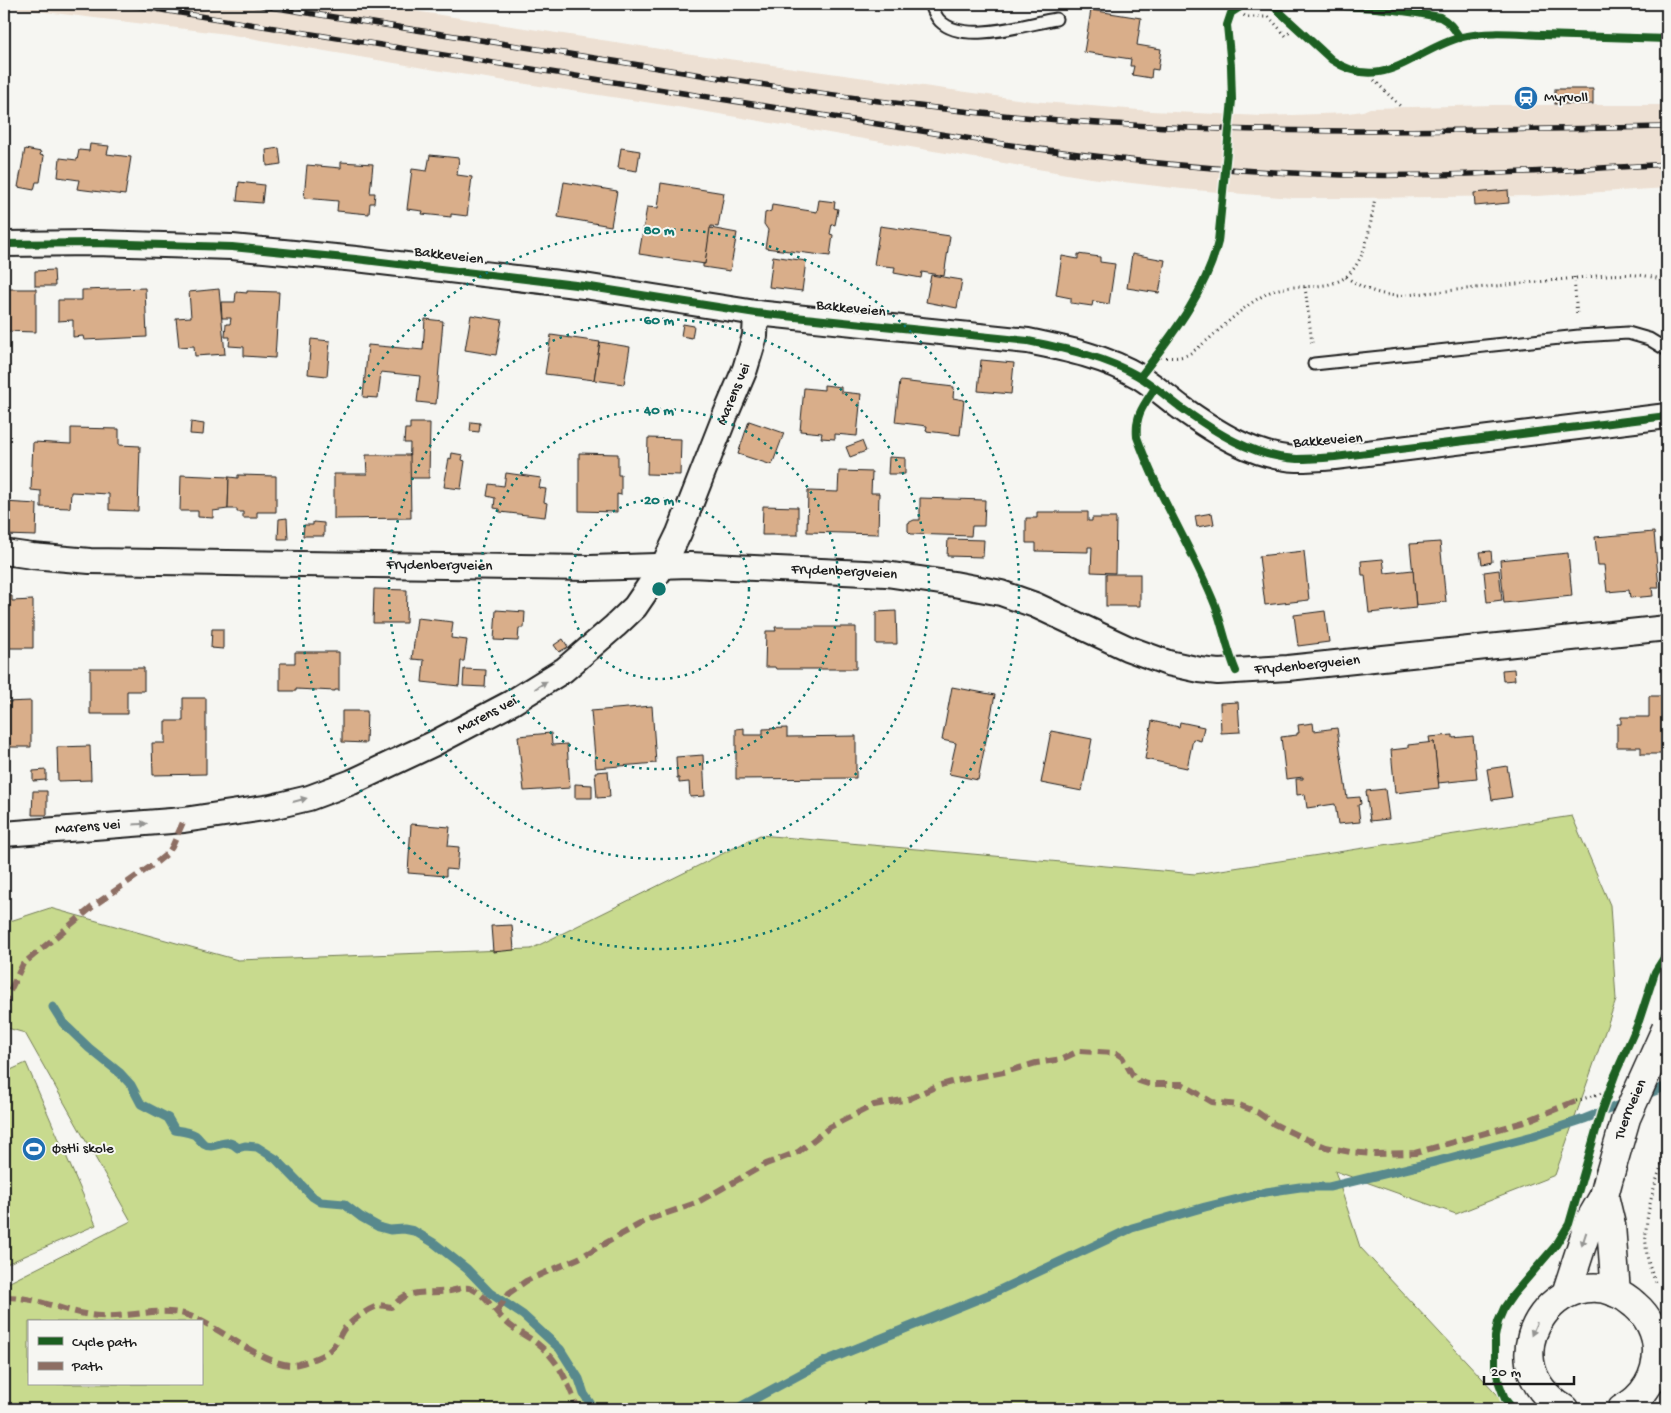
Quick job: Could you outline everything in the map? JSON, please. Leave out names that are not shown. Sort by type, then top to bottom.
[{"type":"main road","name":"Tverrveien","points":[[1566,1294],[1590,1220],[1604,1196],[1626,1118],[1667,1028]]},
{"type":"main road","name":"Tverrveien","points":[[1604,1196],[1611,1225],[1616,1292]]},
{"type":"main road","points":[[1564,1409],[1547,1397],[1535,1380],[1529,1352],[1531,1337],[1536,1324],[1554,1302],[1566,1294],[1591,1288],[1616,1292],[1640,1309],[1658,1327],[1655,1335],[1657,1350],[1656,1366],[1659,1379],[1630,1405],[1622,1409]]},
{"type":"street","name":"Bakkeveien","points":[[4,244],[95,243],[242,248],[356,259],[584,286],[756,313],[1028,341],[1071,350],[1105,360],[1140,377],[1203,423],[1235,442],[1264,453],[1288,458],[1335,457],[1667,416]]},
{"type":"street","name":"Marens vei","points":[[4,834],[184,820],[248,811],[309,798],[352,782],[434,744],[511,704],[564,670],[635,607],[663,566],[679,532],[745,369],[755,336],[756,313]]},
{"type":"street","name":"Frydenbergveien","points":[[4,552],[90,561],[590,568],[690,565],[886,574],[1001,593],[1035,605],[1127,648],[1168,663],[1218,672],[1288,668],[1667,628]]},
{"type":"lane","points":[[931,4],[934,13],[941,22],[961,31],[976,33],[1056,19]]},
{"type":"lane","points":[[1314,364],[1579,336],[1628,333],[1649,339],[1667,350]]},
{"type":"path","points":[[1234,11],[1248,5]]},
{"type":"path","points":[[1234,11],[1246,17],[1269,17],[1286,36],[1292,25],[1302,34]]},
{"type":"path","points":[[1363,73],[1381,72]]},
{"type":"path","points":[[1363,73],[1401,108]]},
{"type":"path","points":[[1161,349],[1156,357],[1185,356],[1192,353],[1236,316],[1268,293],[1277,290],[1323,285],[1337,282],[1346,277],[1360,260],[1375,198]]},
{"type":"path","points":[[1346,277],[1360,287],[1372,292],[1396,296],[1574,277],[1632,274],[1655,277],[1667,282]]},
{"type":"path","points":[[1574,277],[1579,336]]},
{"type":"path","points":[[1305,287],[1314,364]]},
{"type":"path","points":[[1607,1097],[1612,1082]]},
{"type":"path","points":[[1658,1286],[1649,1266],[1645,1249],[1652,1198],[1667,1150]]},
{"type":"shaded area","points":[[4,4],[370,4],[692,54],[1031,101],[1151,111],[1262,116],[1348,113],[1370,108],[1494,105],[1667,105],[1667,188],[1537,196],[1348,198],[1293,198],[1182,189],[1090,178],[684,108],[441,71],[227,34],[4,7]]},
{"type":"green space","points":[[1572,816],[1610,905],[1616,1000],[1555,1175],[1456,1214],[1335,1171],[1360,1247],[1507,1405],[1506,1409],[4,1409],[4,1285],[131,1221],[25,1033],[4,1027],[4,923],[50,908],[238,960],[531,949],[760,835],[1195,874]]},
{"type":"green space","name":"Østli skole","points":[[26,1063],[96,1225],[4,1265],[4,1073]]},
{"type":"building","points":[[1091,10],[1141,18],[1137,45],[1161,49],[1158,70],[1152,69],[1151,78],[1132,75],[1134,66],[1130,66],[1131,59],[1084,52]]},
{"type":"building","points":[[1555,89],[1593,89],[1593,104],[1555,104]]},
{"type":"building","points":[[90,144],[109,146],[107,154],[131,157],[125,195],[77,189],[79,180],[58,177],[60,158],[77,160],[79,150],[89,151]]},
{"type":"building","points":[[279,148],[281,164],[267,166],[266,150]]},
{"type":"building","points":[[621,148],[640,151],[637,171],[618,168]]},
{"type":"building","points":[[25,149],[41,152],[40,155],[44,156],[40,182],[36,182],[34,190],[18,187]]},
{"type":"building","points":[[430,155],[459,158],[457,175],[472,177],[467,216],[451,214],[451,217],[422,214],[423,211],[407,209],[412,169],[427,171]]},
{"type":"building","points":[[341,162],[373,164],[370,193],[375,193],[374,203],[370,203],[369,214],[337,211],[338,201],[304,198],[307,165],[341,168]]},
{"type":"building","points":[[239,182],[264,185],[262,203],[237,201]]},
{"type":"building","points":[[564,182],[617,191],[611,226],[558,217]]},
{"type":"building","points":[[661,183],[724,193],[718,227],[711,226],[705,264],[639,254],[647,207],[658,208]]},
{"type":"building","points":[[1508,190],[1509,203],[1475,206],[1474,193]]},
{"type":"building","points":[[819,200],[835,202],[834,208],[838,209],[835,225],[832,224],[830,234],[833,235],[830,256],[765,248],[768,230],[764,224],[765,213],[771,211],[772,205],[817,212]]},
{"type":"building","points":[[880,226],[950,236],[944,276],[922,272],[921,278],[894,273],[895,267],[874,265]]},
{"type":"building","points":[[710,228],[737,233],[730,271],[703,267]]},
{"type":"building","points":[[1078,254],[1100,257],[1100,262],[1115,264],[1109,304],[1093,301],[1092,306],[1071,303],[1071,298],[1056,295],[1062,256],[1078,259]]},
{"type":"building","points":[[1132,254],[1165,260],[1159,293],[1127,288]]},
{"type":"building","points":[[773,256],[806,261],[802,291],[769,287]]},
{"type":"building","points":[[54,270],[55,286],[35,286],[35,271]]},
{"type":"building","points":[[931,275],[962,280],[957,308],[926,302]]},
{"type":"building","points":[[145,288],[147,337],[84,340],[83,336],[73,337],[73,320],[58,321],[58,300],[82,300],[82,290]]},
{"type":"building","points":[[4,289],[36,289],[36,332],[4,331]]},
{"type":"building","points":[[219,289],[225,354],[195,356],[194,346],[179,347],[176,318],[191,317],[189,292]]},
{"type":"building","points":[[247,291],[279,292],[275,358],[244,356],[244,347],[229,346],[230,337],[225,337],[226,324],[230,324],[231,318],[222,318],[221,302],[235,302],[236,292],[247,293]]},
{"type":"building","points":[[471,315],[502,320],[496,355],[465,350]]},
{"type":"building","points":[[425,319],[443,321],[436,404],[417,402],[420,376],[381,372],[378,398],[363,397],[368,345],[423,350]]},
{"type":"building","points":[[683,324],[694,326],[692,338],[681,336]]},
{"type":"building","points":[[551,335],[600,342],[594,380],[545,374]]},
{"type":"building","points":[[311,339],[330,341],[327,376],[308,374]]},
{"type":"building","points":[[600,342],[630,347],[624,384],[594,380]]},
{"type":"building","points":[[981,360],[1014,363],[1011,394],[978,391]]},
{"type":"building","points":[[900,381],[954,387],[953,398],[964,400],[960,435],[926,431],[927,426],[895,422]]},
{"type":"building","points":[[824,385],[841,387],[841,392],[861,394],[857,436],[835,434],[835,439],[821,438],[822,433],[800,431],[804,388],[824,390]]},
{"type":"building","points":[[749,421],[784,433],[772,465],[738,454]]},
{"type":"building","points":[[191,422],[204,424],[203,435],[190,434]]},
{"type":"building","points":[[471,422],[480,423],[479,432],[470,431]]},
{"type":"building","points":[[410,423],[430,423],[429,478],[409,478],[410,443],[404,443],[405,429],[410,429]]},
{"type":"building","points":[[71,428],[119,429],[119,445],[140,446],[138,511],[109,510],[109,494],[71,492],[70,508],[41,507],[41,491],[31,490],[33,442],[71,444]]},
{"type":"building","points":[[648,438],[681,439],[680,475],[647,474]]},
{"type":"building","points":[[862,441],[866,451],[850,457],[846,447]]},
{"type":"building","points":[[452,453],[463,455],[462,460],[465,461],[461,489],[444,487],[449,458],[451,459]]},
{"type":"building","points":[[579,453],[618,454],[618,475],[621,475],[621,495],[617,494],[617,512],[579,511]]},
{"type":"building","points":[[366,455],[410,455],[411,518],[334,519],[334,474],[367,474]]},
{"type":"building","points":[[889,457],[905,458],[905,474],[888,474]]},
{"type":"building","points":[[839,471],[872,472],[871,493],[879,493],[878,534],[807,532],[808,491],[838,492]]},
{"type":"building","points":[[506,473],[541,478],[539,488],[546,489],[544,502],[547,503],[545,517],[500,512],[500,509],[494,508],[495,498],[487,496],[489,484],[504,486]]},
{"type":"building","points":[[181,475],[229,477],[228,509],[213,511],[213,518],[198,517],[198,511],[180,511]]},
{"type":"building","points":[[238,475],[276,476],[276,512],[257,512],[257,518],[243,518],[243,512],[237,512],[237,509],[228,509],[229,477],[238,478]]},
{"type":"building","points":[[920,498],[985,500],[984,526],[972,526],[971,536],[911,534],[908,531],[908,523],[920,520]]},
{"type":"building","points":[[4,502],[37,504],[36,536],[4,535]]},
{"type":"building","points":[[763,506],[798,507],[798,535],[762,535]]},
{"type":"building","points":[[1037,512],[1088,512],[1088,521],[1092,521],[1092,518],[1116,518],[1115,573],[1091,572],[1092,547],[1088,547],[1088,552],[1036,551],[1036,543],[1026,543],[1026,518],[1037,518]]},
{"type":"building","points":[[1212,513],[1214,524],[1197,527],[1195,516]]},
{"type":"building","points":[[287,518],[288,539],[278,539],[279,519]]},
{"type":"building","points":[[313,522],[324,523],[324,536],[303,536],[304,525],[313,525]]},
{"type":"building","points":[[1654,532],[1659,588],[1652,588],[1653,596],[1630,598],[1629,590],[1607,592],[1604,565],[1598,565],[1595,537]]},
{"type":"building","points":[[948,539],[984,540],[983,557],[947,556]]},
{"type":"building","points":[[1440,542],[1446,602],[1416,605],[1410,544]]},
{"type":"building","points":[[1304,551],[1309,600],[1265,605],[1259,556]]},
{"type":"building","points":[[1491,551],[1492,562],[1482,564],[1480,552]]},
{"type":"building","points":[[1568,553],[1572,596],[1504,603],[1500,560]]},
{"type":"building","points":[[1383,559],[1385,573],[1413,570],[1416,608],[1369,613],[1365,575],[1362,575],[1361,561]]},
{"type":"building","points":[[1499,570],[1502,600],[1487,602],[1484,572]]},
{"type":"building","points":[[1106,574],[1140,574],[1140,606],[1106,606]]},
{"type":"building","points":[[374,589],[407,590],[406,623],[373,623]]},
{"type":"building","points":[[4,596],[12,596],[12,601],[33,600],[33,648],[4,648]]},
{"type":"building","points":[[496,610],[525,612],[524,628],[519,628],[518,641],[494,640]]},
{"type":"building","points":[[896,611],[897,644],[876,644],[876,612]]},
{"type":"building","points":[[1325,611],[1329,642],[1298,646],[1294,615]]},
{"type":"building","points":[[417,618],[453,622],[451,638],[467,640],[464,661],[461,661],[459,686],[422,682],[424,660],[412,659]]},
{"type":"building","points":[[775,627],[856,627],[856,669],[776,669],[775,667],[765,667],[766,631],[776,631]]},
{"type":"building","points":[[212,629],[223,629],[223,649],[211,648]]},
{"type":"building","points":[[563,639],[568,647],[559,652],[554,645]]},
{"type":"building","points":[[295,652],[339,652],[339,690],[296,689],[296,691],[280,691],[280,663],[295,663]]},
{"type":"building","points":[[90,668],[144,668],[144,691],[127,691],[127,714],[90,714]]},
{"type":"building","points":[[464,669],[486,670],[485,687],[463,686]]},
{"type":"building","points":[[1514,669],[1515,680],[1503,681],[1502,670]]},
{"type":"building","points":[[952,687],[995,695],[978,780],[949,774],[956,743],[942,740]]},
{"type":"building","points":[[1649,696],[1667,696],[1667,754],[1641,754],[1641,747],[1617,747],[1617,724],[1621,724],[1621,717],[1649,717]]},
{"type":"building","points":[[183,698],[206,698],[206,774],[153,775],[152,743],[165,743],[165,721],[183,721]]},
{"type":"building","points":[[31,701],[31,747],[4,747],[4,702]]},
{"type":"building","points":[[1238,702],[1240,732],[1221,733],[1220,703]]},
{"type":"building","points":[[652,706],[656,763],[596,768],[591,711]]},
{"type":"building","points":[[342,711],[367,711],[366,743],[342,742]]},
{"type":"building","points":[[1152,721],[1179,727],[1180,722],[1204,727],[1201,741],[1193,739],[1187,768],[1145,759]]},
{"type":"building","points":[[1313,723],[1314,731],[1337,728],[1347,798],[1360,797],[1361,804],[1358,805],[1360,822],[1338,824],[1335,804],[1307,808],[1305,794],[1297,795],[1296,779],[1303,779],[1303,777],[1286,779],[1281,737],[1297,735],[1299,733],[1298,725]]},
{"type":"building","points":[[744,728],[744,735],[763,735],[763,729],[787,728],[787,737],[856,736],[856,778],[736,779],[736,729]]},
{"type":"building","points":[[1051,731],[1092,739],[1082,791],[1041,783]]},
{"type":"building","points":[[551,733],[552,745],[567,744],[570,788],[524,791],[518,736]]},
{"type":"building","points":[[1453,735],[1453,738],[1473,736],[1477,779],[1438,783],[1434,742],[1430,743],[1429,737]]},
{"type":"building","points":[[1434,742],[1439,788],[1395,793],[1391,750],[1408,748],[1408,745]]},
{"type":"building","points":[[90,746],[91,780],[58,781],[57,747]]},
{"type":"building","points":[[703,755],[705,796],[690,797],[689,782],[679,783],[679,778],[677,778],[676,757]]},
{"type":"building","points":[[1507,766],[1512,797],[1492,800],[1487,769]]},
{"type":"building","points":[[46,770],[46,780],[33,781],[33,771]]},
{"type":"building","points":[[608,771],[610,797],[597,798],[595,772]]},
{"type":"building","points":[[575,784],[592,785],[592,798],[575,798]]},
{"type":"building","points":[[1385,789],[1389,819],[1370,821],[1366,791]]},
{"type":"building","points":[[33,791],[47,791],[47,815],[32,815]]},
{"type":"building","points":[[411,824],[450,827],[448,846],[459,847],[457,870],[446,869],[446,876],[408,873]]},
{"type":"building","points":[[512,925],[514,950],[493,952],[491,926]]},
{"type":"waterway","points":[[53,1007],[63,1023],[131,1085],[141,1104],[168,1118],[175,1130],[193,1134],[208,1146],[231,1143],[238,1148],[245,1146],[257,1147],[276,1159],[313,1197],[321,1202],[344,1204],[361,1217],[379,1227],[390,1230],[404,1229],[414,1231],[434,1243],[467,1269],[490,1293],[523,1315],[560,1349],[579,1379],[584,1394],[594,1409]]},
{"type":"waterway","points":[[1642,1096],[1667,1086]]},
{"type":"waterway","points":[[736,1409],[823,1362],[993,1293],[1132,1228],[1266,1192],[1300,1187],[1329,1187],[1438,1161],[1533,1136],[1627,1102]]},
{"type":"railway","points":[[124,4],[997,143],[1126,160],[1256,171],[1343,175],[1505,173],[1667,164]]},
{"type":"railway","points":[[251,4],[792,89],[899,104],[1059,120],[1211,129],[1363,131],[1667,127]]},
{"type":"marked path","points":[[4,1026],[7,997],[23,964],[96,904],[168,853],[184,820]]},
{"type":"marked path","points":[[497,1311],[509,1293],[526,1281],[579,1258],[647,1220],[696,1203],[766,1164],[798,1152],[830,1127],[874,1105],[909,1099],[937,1086],[955,1081],[1062,1059],[1079,1051],[1116,1053],[1122,1057],[1133,1076],[1139,1081],[1148,1084],[1182,1084],[1212,1102],[1239,1105],[1257,1112],[1274,1124],[1299,1136],[1326,1147],[1350,1152],[1375,1154],[1415,1153],[1524,1122],[1576,1101]]},
{"type":"marked path","points":[[202,1322],[268,1359],[282,1364],[294,1365],[312,1360],[329,1351],[347,1326],[379,1305],[391,1307],[405,1296],[416,1293],[445,1292],[469,1288],[485,1298],[509,1325],[547,1352],[563,1374],[578,1409]]},
{"type":"marked path","points":[[4,1297],[28,1299],[88,1315],[121,1316],[152,1312],[174,1312],[198,1320]]},
{"type":"cycle path","points":[[1271,4],[1332,60],[1351,70],[1368,73],[1399,66],[1445,43],[1462,37],[1482,34],[1667,39]]},
{"type":"cycle path","points":[[1140,377],[1175,330],[1196,296],[1205,279],[1218,242],[1232,100],[1227,25],[1231,13],[1242,6],[1248,5],[1368,7],[1440,17],[1449,23],[1460,38]]},
{"type":"cycle path","points":[[4,244],[95,243],[232,247],[356,259],[584,286],[756,313],[1028,341],[1072,351],[1114,364],[1140,377],[1193,416],[1235,442],[1265,454],[1297,459],[1335,457],[1667,416]]},
{"type":"cycle path","points":[[1155,388],[1139,417],[1137,437],[1145,459],[1215,605],[1236,671]]},
{"type":"cycle path","points":[[1513,1409],[1505,1399],[1495,1366],[1495,1337],[1498,1322],[1504,1308],[1513,1295],[1556,1245],[1569,1224],[1601,1113],[1615,1075],[1639,1021],[1655,972],[1667,953]]},
{"type":"place","name":"Myrvoll","points":[[1526,98]]},
{"type":"place","name":"Østli skole","points":[[34,1149]]}]
